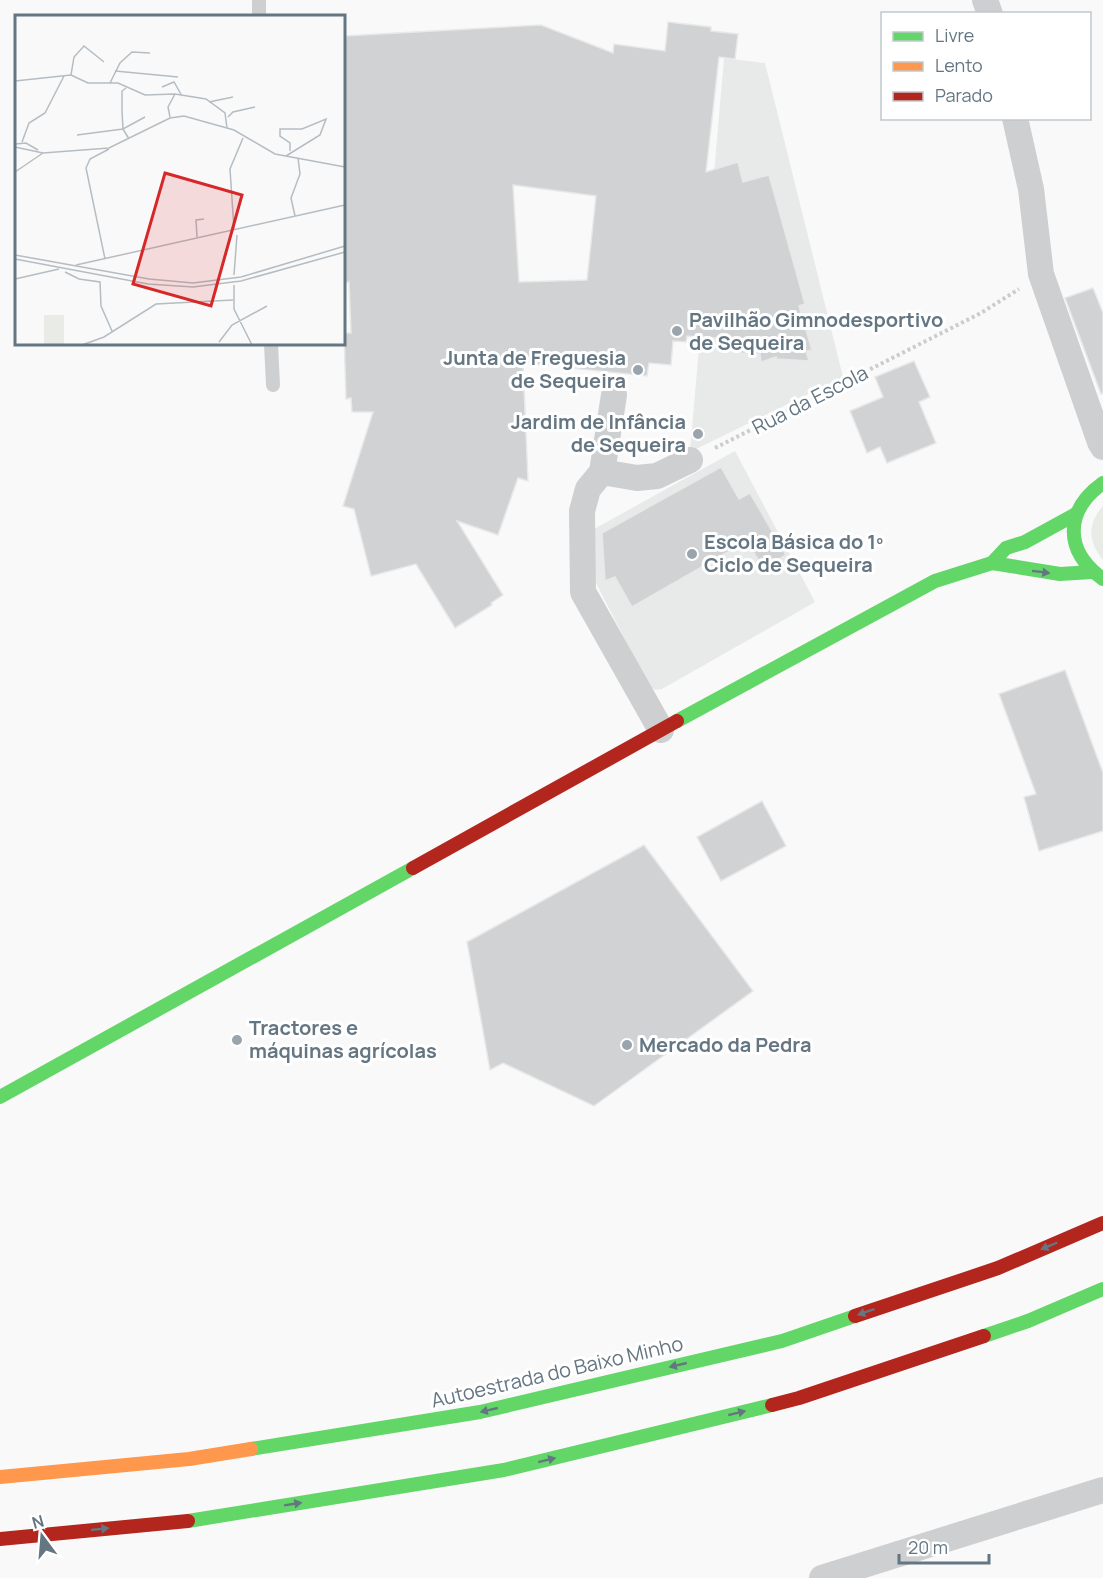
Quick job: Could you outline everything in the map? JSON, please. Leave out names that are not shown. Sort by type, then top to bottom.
[{"type":"main road","points":[[1097,576],[1080,558],[1074,541],[1076,514],[1088,494],[1100,485]]},
{"type":"main road","points":[[992,563],[1006,548],[1025,542],[1076,514]]},
{"type":"main road","points":[[0,1097],[661,730],[935,582],[992,563],[1060,574],[1097,576]]},
{"type":"main road","name":"Autoestrada do Baixo Minho","points":[[0,1477],[189,1460],[480,1412],[782,1341],[998,1268],[1103,1223]]},
{"type":"main road","points":[[0,1539],[199,1520],[504,1470],[799,1398],[1028,1321],[1103,1289]]},
{"type":"street","points":[[1015,120],[1031,189],[1041,274],[1101,445],[1100,485]]},
{"type":"street","points":[[614,394],[602,472],[588,489],[582,511],[583,592],[661,730]]},
{"type":"street","points":[[602,472],[637,478],[657,476],[690,460]]},
{"type":"street","points":[[822,1578],[1103,1490]]},
{"type":"lane","points":[[259,0],[260,15]]},
{"type":"lane","points":[[272,345],[273,385]]},
{"type":"path","name":"Rua da Escola","points":[[690,460],[981,313],[1041,274]]},
{"type":"shaded area","points":[[724,58],[765,63],[843,377],[690,452]]},
{"type":"shaded area","name":"Escola Básica do 1º Ciclo de Sequeira","points":[[735,451],[815,602],[662,689],[655,690],[648,685],[594,579],[594,529]]},
{"type":"shaded area","points":[[1103,506],[1103,560],[1094,546],[1091,533],[1094,520]]},
{"type":"building","points":[[668,22],[711,27],[711,31],[738,34],[735,59],[719,57],[706,172],[738,162],[743,182],[769,175],[805,304],[799,306],[812,350],[806,351],[809,361],[777,359],[776,357],[761,362],[760,354],[741,353],[740,340],[687,336],[686,342],[673,341],[671,365],[649,363],[647,376],[523,363],[528,481],[518,478],[498,535],[457,521],[503,595],[491,603],[492,605],[455,628],[416,564],[371,576],[354,509],[343,506],[373,412],[352,412],[351,398],[346,399],[345,333],[351,333],[349,282],[345,283],[345,36],[541,25],[613,53],[614,44],[665,51]],"holes":[[[513,185],[596,196],[587,280],[519,282]]]},
{"type":"building","points":[[1093,288],[1103,313],[1103,393],[1101,394],[1065,298]]},
{"type":"building","points":[[914,361],[930,397],[919,402],[936,443],[887,463],[880,447],[867,453],[850,411],[883,397],[875,377]]},
{"type":"building","points":[[721,467],[739,499],[750,493],[786,555],[763,568],[747,541],[632,607],[615,577],[605,581],[602,533]]},
{"type":"building","points":[[1065,670],[1103,773],[1103,831],[1039,851],[1024,797],[1036,794],[999,694]]},
{"type":"building","points":[[762,801],[786,846],[721,881],[697,837]]},
{"type":"building","points":[[644,845],[753,991],[594,1106],[503,1063],[490,1070],[467,942]]},
{"type":"traffic: fast","points":[[1103,483],[1081,506],[1074,531],[1081,556],[1103,579]]},
{"type":"traffic: fast","points":[[677,721],[935,581],[992,563],[1006,548],[1025,542],[1076,514]]},
{"type":"traffic: fast","points":[[992,563],[1060,574],[1092,572]]},
{"type":"traffic: fast","points":[[0,1097],[413,868]]},
{"type":"traffic: fast","points":[[984,1336],[1028,1321],[1103,1289]]},
{"type":"traffic: fast","points":[[251,1449],[480,1412],[782,1341],[855,1316]]},
{"type":"traffic: fast","points":[[188,1521],[504,1470],[772,1405]]},
{"type":"traffic: slow","points":[[0,1477],[189,1459],[251,1449]]},
{"type":"traffic: jam","points":[[413,868],[677,721]]},
{"type":"traffic: jam","points":[[855,1316],[998,1268],[1103,1223]]},
{"type":"traffic: jam","points":[[772,1405],[984,1336]]},
{"type":"traffic: jam","points":[[0,1539],[188,1521]]},
{"type":"place","name":"Pavilhão Gimnodesportivo de Sequeira","points":[[677,331]]},
{"type":"place","name":"Junta de Freguesia de Sequeira","points":[[638,370]]},
{"type":"place","name":"Jardim de Infância de Sequeira","points":[[698,434]]},
{"type":"place","name":"Escola Básica do 1º Ciclo de Sequeira","points":[[692,554]]},
{"type":"place","name":"Tractores e máquinas agrícolas","points":[[237,1040]]},
{"type":"place","name":"Mercado da Pedra","points":[[627,1045]]}]
